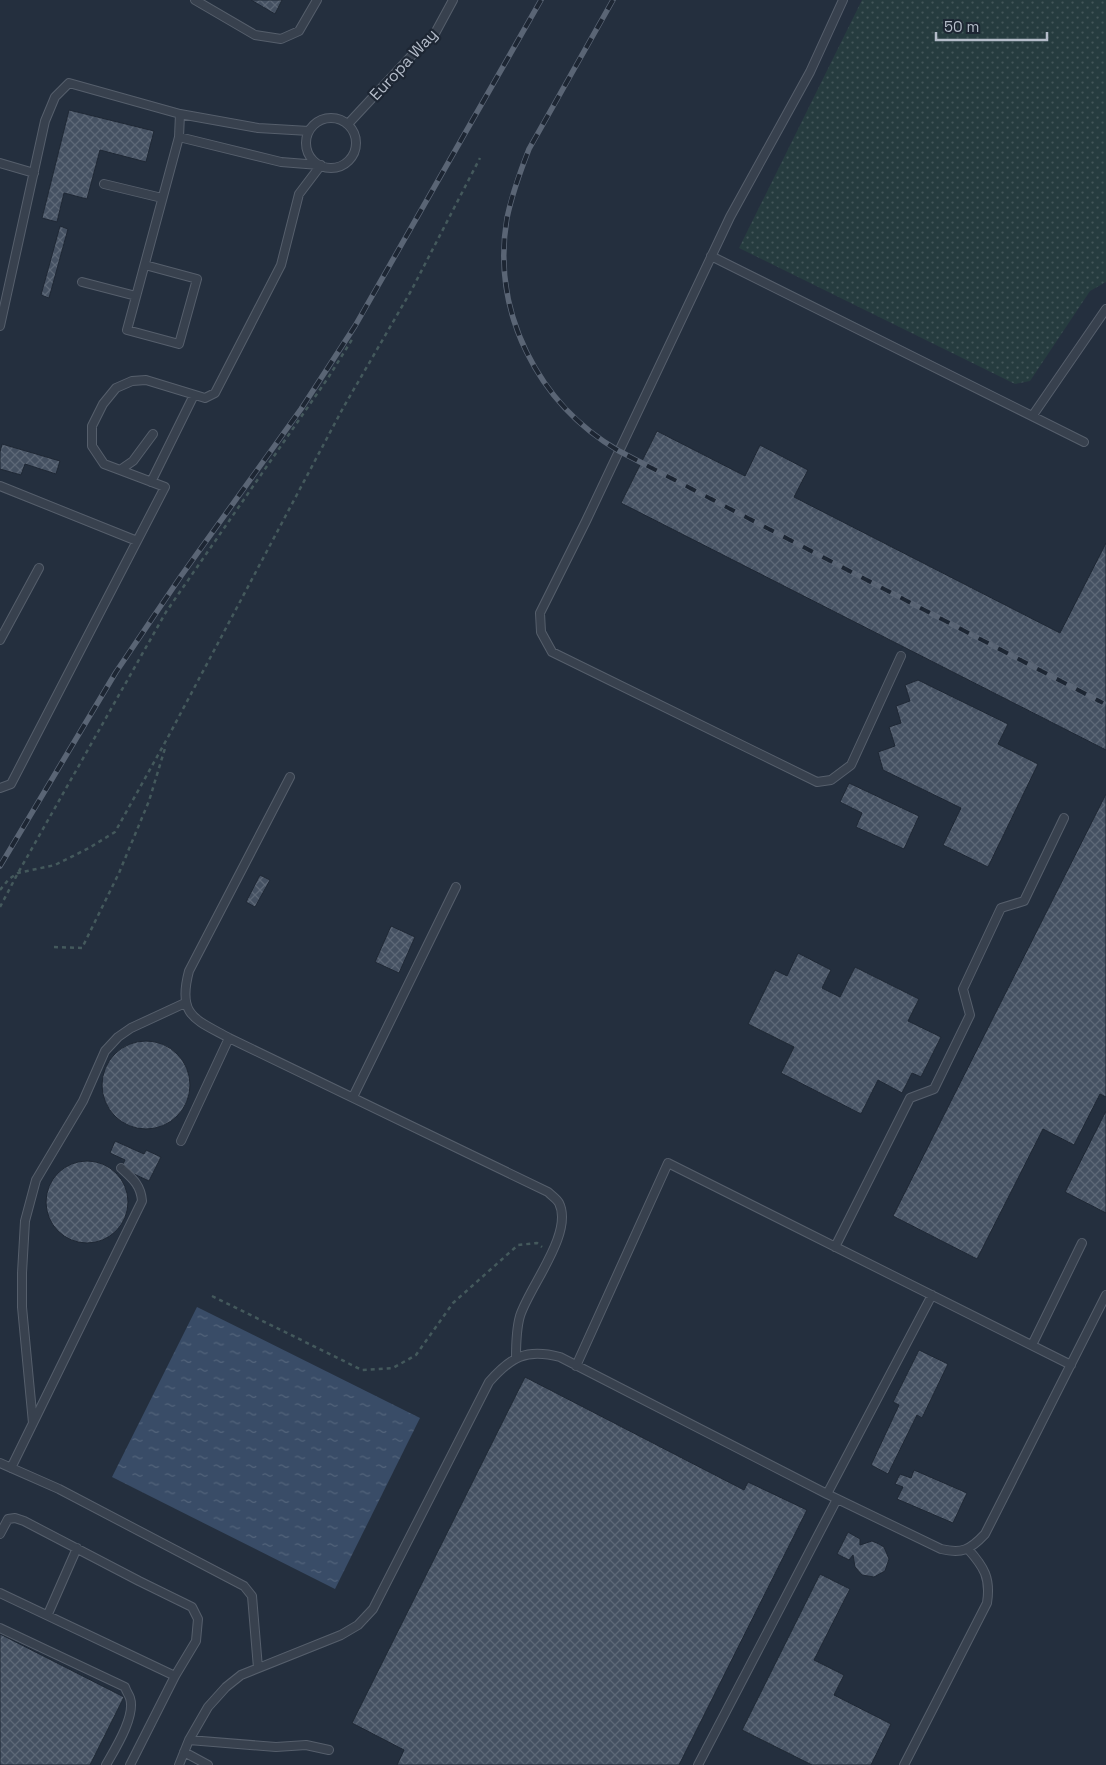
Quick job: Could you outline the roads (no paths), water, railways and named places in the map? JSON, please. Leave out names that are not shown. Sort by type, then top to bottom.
[{"type":"lane","points":[[195,0],[255,35],[281,39],[299,31],[317,0]]},
{"type":"lane","name":"Europa Way","points":[[348,124],[414,53],[433,37],[453,0]]},
{"type":"lane","points":[[843,0],[810,72],[730,216],[586,521],[540,613],[541,632],[552,652],[817,782],[831,780],[851,765],[901,656]]},
{"type":"lane","points":[[0,326],[45,121],[55,97],[69,83],[180,114],[258,128],[309,131]]},
{"type":"lane","points":[[144,265],[197,279],[179,344],[127,330],[144,265],[162,198],[179,137],[180,114]]},
{"type":"lane","points":[[179,137],[281,162],[337,167],[352,156],[356,147],[353,130],[348,124],[338,119],[330,118],[321,120],[309,131],[307,148],[311,156],[320,165]]},
{"type":"lane","points":[[0,163],[34,173]]},
{"type":"lane","points":[[0,788],[11,784],[165,486],[104,464],[92,446],[92,426],[103,404],[116,388],[132,381],[146,380],[204,398],[215,393],[282,265],[299,194],[320,165]]},
{"type":"lane","points":[[104,184],[162,198]]},
{"type":"lane","points":[[711,256],[1084,442]]},
{"type":"lane","points":[[82,282],[136,296]]},
{"type":"lane","points":[[1033,415],[1106,309]]},
{"type":"lane","points":[[151,482],[194,395]]},
{"type":"lane","points":[[120,470],[134,461],[153,434]]},
{"type":"lane","points":[[0,486],[138,541]]},
{"type":"lane","points":[[0,640],[39,568]]},
{"type":"lane","points":[[290,777],[189,971],[185,986],[185,1003],[191,1015],[198,1021],[229,1038],[548,1192],[558,1201],[562,1212],[561,1226],[552,1253],[520,1316],[516,1338],[516,1358]]},
{"type":"lane","points":[[835,1247],[910,1098],[934,1089],[970,1015],[963,988],[1001,908],[1024,901],[1064,818]]},
{"type":"lane","points":[[353,1097],[456,887]]},
{"type":"lane","points":[[33,1423],[22,1307],[22,1272],[25,1222],[36,1180],[83,1101],[105,1051],[118,1037],[131,1028],[185,1003]]},
{"type":"lane","points":[[181,1141],[229,1038]]},
{"type":"lane","points":[[576,1366],[668,1163],[1071,1365]]},
{"type":"lane","points":[[10,1468],[142,1201],[142,1190],[135,1180],[120,1168]]},
{"type":"lane","points":[[1032,1345],[1082,1242]]},
{"type":"lane","points":[[827,1494],[932,1295]]},
{"type":"lane","points":[[179,1765],[189,1740],[208,1707],[226,1687],[241,1675],[341,1635],[358,1624],[372,1609],[489,1382],[501,1369],[516,1358],[530,1353],[544,1353],[560,1357],[827,1494],[941,1549],[953,1552],[968,1549],[985,1534],[1106,1295]]},
{"type":"lane","points":[[0,1463],[59,1489],[244,1586],[252,1596],[258,1668]]},
{"type":"lane","points":[[698,1765],[838,1499]]},
{"type":"lane","points":[[0,1534],[8,1519],[15,1518],[192,1607],[198,1619],[196,1640],[175,1676],[130,1765]]},
{"type":"lane","points":[[48,1614],[77,1548]]},
{"type":"lane","points":[[904,1765],[987,1603],[989,1588],[986,1574],[968,1549]]},
{"type":"lane","points":[[0,1593],[48,1614],[175,1676]]},
{"type":"lane","points":[[0,1628],[125,1688],[131,1700],[129,1716],[126,1728],[106,1765]]},
{"type":"lane","points":[[189,1740],[276,1747],[306,1745],[330,1750]]},
{"type":"lane","points":[[184,1752],[208,1765]]},
{"type":"water","points":[[197,1307],[420,1418],[335,1589],[112,1477]]},
{"type":"railway","points":[[0,866],[116,672],[181,576],[301,409],[355,326],[541,0]]},
{"type":"railway","points":[[613,0],[529,149],[516,183],[507,218],[504,253],[506,287],[514,321],[527,352],[544,381],[565,408],[590,431],[619,451],[1103,703]]}]
